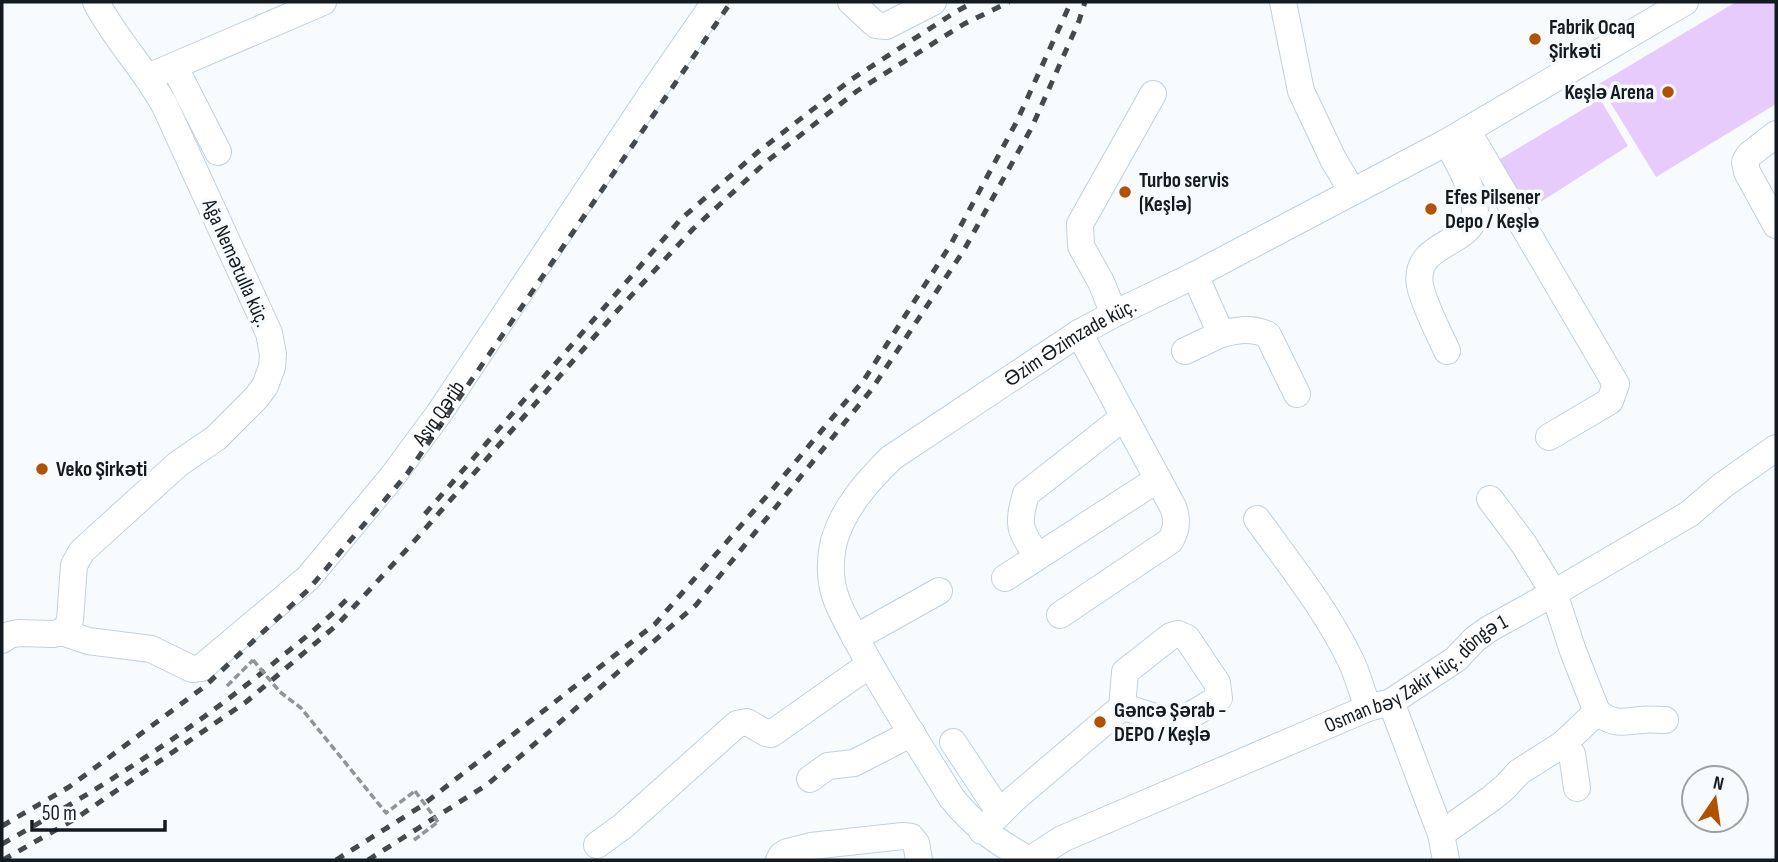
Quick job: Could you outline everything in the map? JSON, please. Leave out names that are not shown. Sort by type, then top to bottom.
[{"type":"street","name":"Ağa Nemətulla küç.","points":[[62,632],[70,620],[74,565],[82,551],[178,464],[216,438],[256,398],[265,386],[272,367],[273,354],[269,333],[165,106],[96,2]]},
{"type":"street","points":[[148,78],[323,2]]},
{"type":"street","name":"Aşıq Qərib","points":[[62,632],[88,641],[150,649],[192,669],[201,668],[308,578],[392,477],[440,412],[715,2]]},
{"type":"street","points":[[851,2],[876,25],[886,26],[933,2]]},
{"type":"street","points":[[1283,2],[1301,91],[1333,159],[1352,191]]},
{"type":"street","name":"Əzim Əzimzade küç.","points":[[1029,860],[997,842],[991,822],[965,815],[951,797],[869,665],[842,614],[832,584],[834,542],[856,495],[891,458],[1079,333],[1195,275],[1457,136],[1685,2]]},
{"type":"street","points":[[174,66],[218,152]]},
{"type":"street","points":[[1114,314],[1082,246],[1080,224],[1153,94]]},
{"type":"street","points":[[1776,134],[1749,155],[1745,162],[1747,172],[1776,225]]},
{"type":"street","points":[[1447,351],[1420,285],[1421,268],[1427,256],[1465,230],[1474,219],[1475,209],[1457,136]]},
{"type":"street","points":[[1457,136],[1616,384],[1610,401],[1549,437]]},
{"type":"street","points":[[1195,275],[1221,334]]},
{"type":"street","points":[[1185,351],[1221,334],[1242,329],[1252,329],[1268,335],[1297,394]]},
{"type":"street","points":[[1060,615],[1170,541],[1176,531],[1175,513],[1079,333]]},
{"type":"street","points":[[1038,556],[1025,540],[1021,527],[1021,512],[1026,494],[1124,417]]},
{"type":"street","name":"Osman bəy Zakir küç. döngə 1","points":[[1035,860],[1039,854],[1062,839],[1379,705],[1456,659],[1489,629],[1689,514],[1723,485],[1774,452]]},
{"type":"street","points":[[1006,578],[1158,479]]},
{"type":"street","points":[[1490,499],[1523,543],[1555,593],[1573,651],[1597,712],[1619,723],[1645,719],[1665,720]]},
{"type":"street","points":[[1257,519],[1318,602],[1379,705],[1441,834],[1446,860]]},
{"type":"street","points":[[855,638],[939,591]]},
{"type":"street","points":[[2,640],[19,633],[62,632]]},
{"type":"street","points":[[597,845],[623,826],[737,724],[747,722],[771,734],[869,665]]},
{"type":"street","points":[[954,742],[991,822],[1122,706]]},
{"type":"street","points":[[1441,834],[1498,793],[1518,772],[1563,744],[1597,712]]},
{"type":"street","points":[[810,779],[825,767],[854,762],[912,733]]},
{"type":"street","points":[[1563,744],[1572,754],[1577,788]]},
{"type":"street","points":[[779,860],[787,852],[811,846],[903,836],[911,837],[916,843],[919,860]]},
{"type":"path","points":[[227,686],[253,660],[280,692],[301,708],[386,813],[415,791],[438,822],[414,840]]},
{"type":"shaded area","points":[[1736,2],[1776,2],[1776,104],[1656,177],[1599,84]]},
{"type":"shaded area","points":[[1600,99],[1628,146],[1528,210],[1497,161]]},
{"type":"railway","points":[[2,826],[69,787],[204,687],[308,590],[407,474],[731,2]]},
{"type":"railway","points":[[425,514],[681,219],[759,151],[852,79],[974,2]]},
{"type":"railway","points":[[3,860],[75,819],[246,702],[338,624],[693,229],[766,162],[857,91],[964,24],[1009,2]]},
{"type":"railway","points":[[336,860],[420,807],[655,624],[772,490],[864,380],[951,244],[1017,121],[1071,2]]},
{"type":"railway","points":[[368,860],[488,784],[696,605],[872,389],[964,250],[1032,127],[1085,2]]},
{"type":"railway","points":[[2,844],[111,780],[215,709],[299,643],[349,597]]},
{"type":"place","name":"Fabrik Ocaq Şirkəti","points":[[1535,39]]},
{"type":"place","name":"Keşlə Arena","points":[[1668,92]]},
{"type":"place","name":"Turbo servis (Keşlə)","points":[[1125,192]]},
{"type":"place","name":"Efes Pilsener Depo / Keşlə","points":[[1431,209]]},
{"type":"place","name":"Veko Şirkəti","points":[[42,469]]},
{"type":"place","name":"Gəncə Şərab - DEPO / Keşlə","points":[[1100,722]]}]
